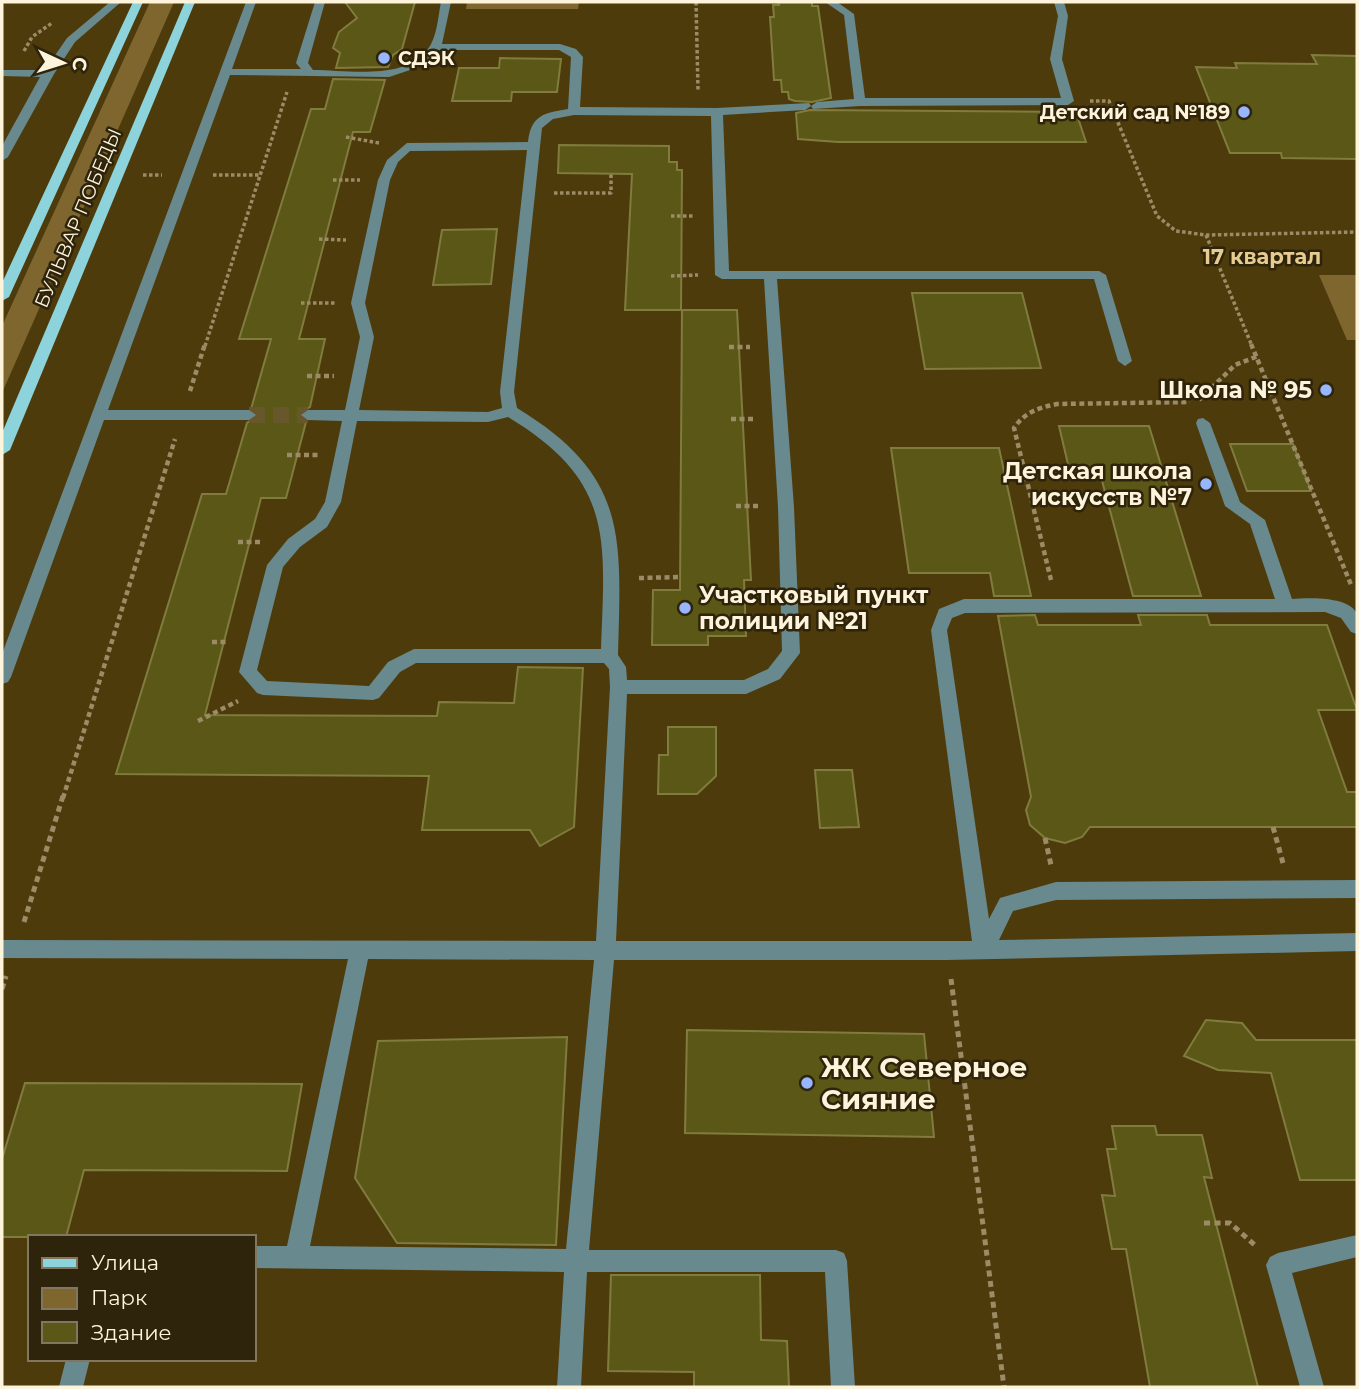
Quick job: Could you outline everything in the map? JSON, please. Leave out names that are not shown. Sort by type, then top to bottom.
[{"type":"main road","name":"БУЛЬВАР ПОБЕДЫ","points":[[2,297],[138,2]]},
{"type":"main road","name":"БУЛЬВАР ПОБЕДЫ","points":[[2,450],[190,2]]},
{"type":"street","points":[[2,157],[48,74],[71,40],[116,2]]},
{"type":"street","points":[[2,677],[251,2]]},
{"type":"street","points":[[310,73],[302,63],[320,2]]},
{"type":"street","points":[[438,47],[446,2]]},
{"type":"street","points":[[830,2],[849,15],[860,102]]},
{"type":"street","points":[[510,411],[507,392],[531,193],[536,127],[549,116],[574,111],[717,112],[860,102],[1068,101],[1056,59],[1063,16],[1059,2]]},
{"type":"street","points":[[226,72],[389,74],[415,66],[438,47],[560,47],[572,51],[577,57],[574,111]]},
{"type":"street","points":[[6,73],[48,74]]},
{"type":"street","points":[[717,112],[722,275],[1099,275],[1125,361]]},
{"type":"street","points":[[534,146],[407,147],[393,160],[384,180],[358,303],[367,337],[333,502],[321,523],[293,543],[275,565],[248,673],[263,688],[373,693],[394,667],[414,656],[609,656]]},
{"type":"street","points":[[619,687],[746,687],[774,674],[791,653],[786,507],[770,275]]},
{"type":"street","points":[[308,415],[488,417],[510,411],[528,422],[583,470],[597,492],[608,539],[611,579],[609,656],[617,667],[619,687],[605,952],[576,1261],[569,1387]]},
{"type":"street","points":[[100,415],[250,415]]},
{"type":"street","points":[[1203,424],[1233,506],[1257,520],[1286,606]]},
{"type":"street","points":[[983,950],[939,630],[945,614],[964,606],[1326,606],[1352,620]]},
{"type":"street","points":[[983,950],[1007,904],[1056,891],[1357,889]]},
{"type":"street","points":[[8,949],[947,951],[1096,948],[1155,943],[1357,943]]},
{"type":"street","points":[[296,1257],[360,951]]},
{"type":"street","points":[[1312,1387],[1278,1265],[1357,1246]]},
{"type":"street","points":[[256,1257],[836,1261],[843,1387]]},
{"type":"street","points":[[71,1387],[78,1361]]},
{"type":"path","points":[[696,2],[699,112]]},
{"type":"path","points":[[6,73],[32,37],[61,16]]},
{"type":"path","points":[[2,989],[8,949],[293,73]]},
{"type":"path","points":[[1109,101],[1157,216],[1176,231],[1206,235],[1357,232]]},
{"type":"path","points":[[531,193],[611,193],[611,174]]},
{"type":"path","points":[[1206,235],[1352,586],[1352,620]]},
{"type":"path","points":[[301,303],[358,303]]},
{"type":"path","points":[[1057,606],[1014,428],[1023,415],[1041,407],[1070,404],[1188,403],[1202,398],[1223,372],[1239,360],[1258,356]]},
{"type":"path","points":[[611,579],[680,577]]},
{"type":"path","points":[[198,721],[263,688]]},
{"type":"path","points":[[947,951],[1004,1387]]},
{"type":"path","points":[[1204,1223],[1230,1223],[1278,1265]]},
{"type":"green space","points":[[150,2],[174,2],[2,393],[2,326]]},
{"type":"green space","points":[[467,2],[579,2],[578,9],[466,9]]},
{"type":"green space","points":[[1319,275],[1357,275],[1357,340],[1347,340]]},
{"type":"building","points":[[345,2],[415,2],[402,49],[393,55],[388,67],[336,68],[340,53],[333,48],[339,32],[357,18]]},
{"type":"building","points":[[778,2],[812,2],[812,6],[818,6],[831,98],[812,102],[795,101],[789,99],[788,92],[782,92],[781,80],[774,80],[770,17],[774,17],[773,5],[779,5]]},
{"type":"building","points":[[1312,55],[1357,56],[1357,159],[1282,158],[1281,153],[1230,153],[1196,67],[1237,68],[1235,63],[1317,64]]},
{"type":"building","points":[[500,58],[561,59],[557,92],[512,92],[511,101],[452,101],[459,68],[499,68]]},
{"type":"building","points":[[333,79],[385,80],[370,132],[353,132],[299,339],[325,339],[310,407],[298,415],[306,422],[286,498],[261,498],[205,715],[437,716],[439,702],[514,703],[518,667],[583,668],[574,827],[540,846],[530,830],[422,830],[429,776],[116,774],[202,494],[226,494],[247,423],[259,415],[251,409],[271,339],[239,339],[311,109],[325,109]]},
{"type":"building","points":[[810,110],[1076,112],[1086,142],[838,142],[798,139],[796,113]]},
{"type":"building","points":[[559,145],[669,146],[669,162],[677,162],[677,170],[682,170],[681,310],[625,310],[632,174],[558,173]]},
{"type":"building","points":[[497,229],[491,284],[433,285],[442,230]]},
{"type":"building","points":[[912,293],[1022,293],[1041,368],[925,369]]},
{"type":"building","points":[[682,310],[737,310],[751,580],[744,580],[746,636],[708,636],[708,645],[652,645],[653,590],[680,590]]},
{"type":"building","points":[[1059,426],[1149,426],[1201,596],[1133,596],[1101,477],[1071,477]]},
{"type":"building","points":[[1230,444],[1293,444],[1311,491],[1247,491]]},
{"type":"building","points":[[891,448],[999,448],[1031,596],[994,596],[990,573],[909,573]]},
{"type":"building","points":[[1035,615],[1038,625],[1141,625],[1138,615],[1207,615],[1210,625],[1327,625],[1357,710],[1318,710],[1347,792],[1357,792],[1357,827],[1090,827],[1082,837],[1065,843],[1045,838],[1030,825],[1026,810],[1031,797],[998,616]]},
{"type":"building","points":[[668,727],[716,727],[716,776],[697,794],[658,794],[659,755],[668,755]]},
{"type":"building","points":[[815,770],[852,770],[859,827],[820,828]]},
{"type":"building","points":[[1206,1020],[1242,1023],[1256,1040],[1357,1040],[1357,1180],[1300,1180],[1271,1073],[1218,1070],[1184,1056]]},
{"type":"building","name":"ЖК Северное Сияние","points":[[687,1030],[924,1034],[934,1137],[685,1133]]},
{"type":"building","points":[[567,1037],[556,1245],[397,1243],[355,1178],[378,1041]]},
{"type":"building","points":[[25,1083],[302,1084],[287,1171],[84,1170],[67,1235],[2,1237],[2,1159]]},
{"type":"building","points":[[1112,1126],[1155,1126],[1157,1135],[1202,1135],[1212,1178],[1204,1177],[1258,1387],[1150,1387],[1126,1249],[1112,1249],[1102,1195],[1115,1196],[1107,1149],[1116,1149]]},
{"type":"building","points":[[611,1275],[760,1275],[761,1340],[787,1341],[789,1387],[694,1387],[694,1372],[608,1371]]},
{"type":"tunnel","points":[[249,415],[308,415]]},
{"type":"place","name":"СДЭК","points":[[384,58]]},
{"type":"place","name":"Детский сад №189","points":[[1244,112]]},
{"type":"place","name":"Школа № 95","points":[[1326,390]]},
{"type":"place","name":"Детская школа искусств №7","points":[[1206,484]]},
{"type":"place","name":"Участковый пункт полиции №21","points":[[685,608]]},
{"type":"place","name":"ЖК Северное Сияние","points":[[807,1083]]},
{"type":"district","name":"17 квартал","points":[[1262,256]]}]
